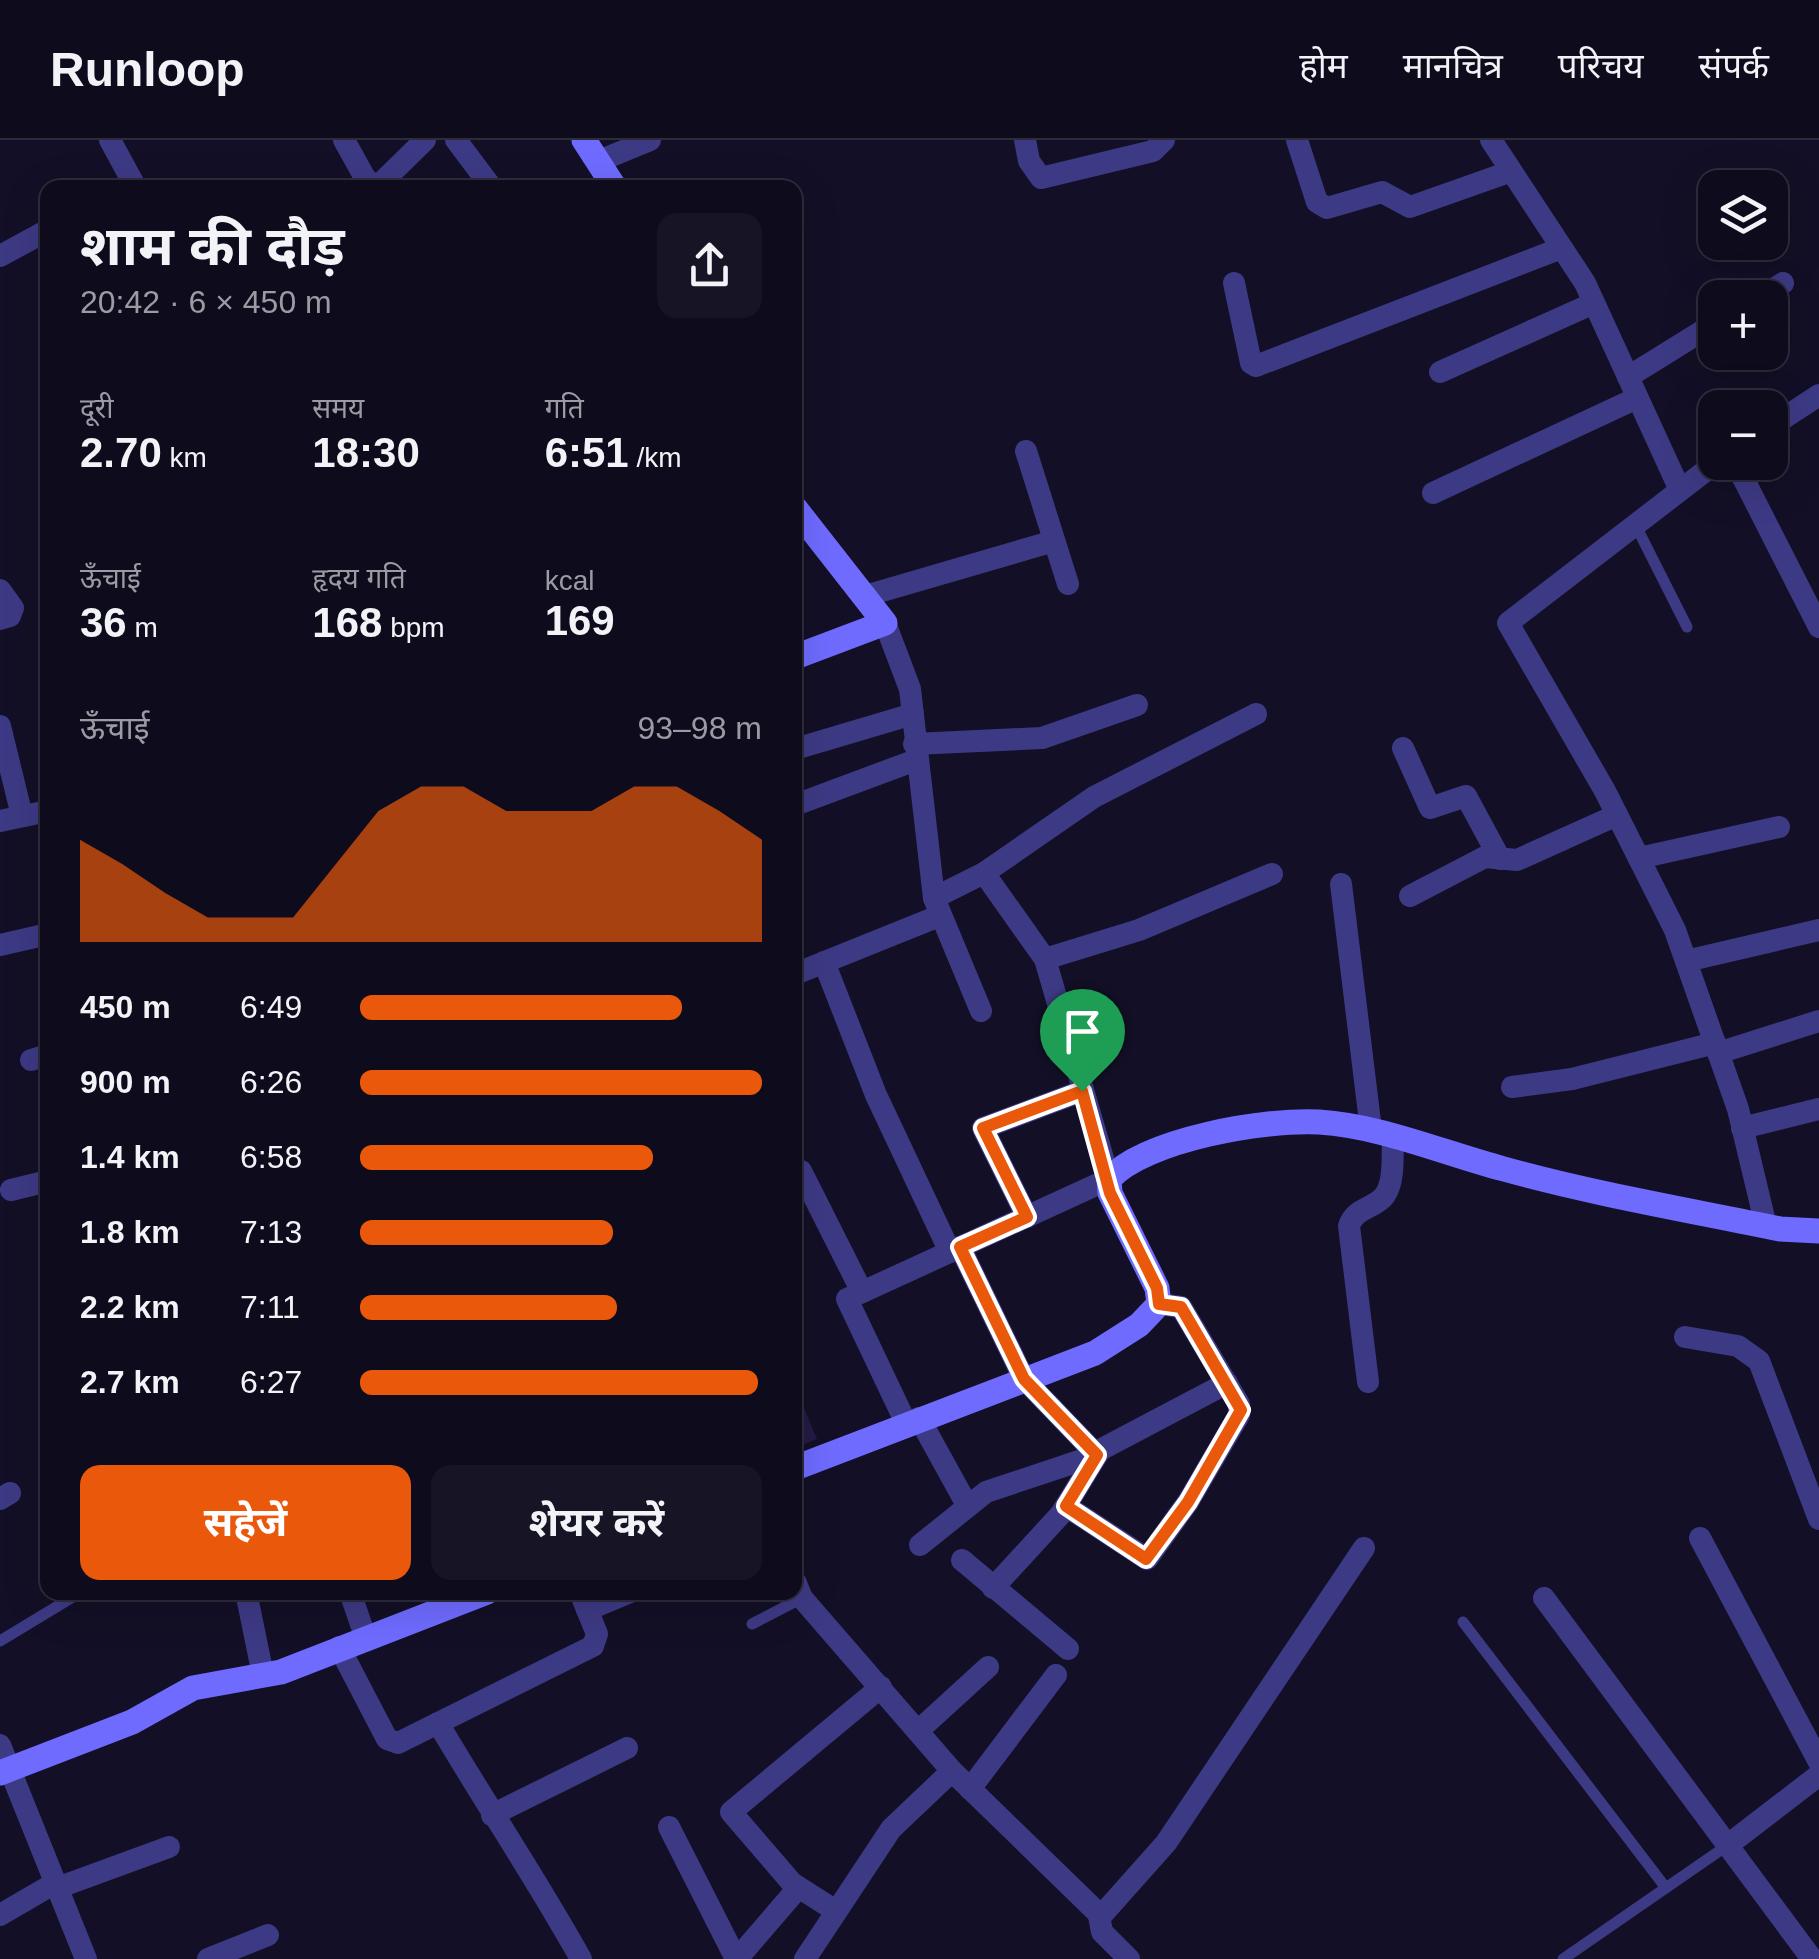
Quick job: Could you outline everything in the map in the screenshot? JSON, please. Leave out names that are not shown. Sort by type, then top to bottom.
[{"type":"street","points":[[344,140],[367,180]]},
{"type":"street","points":[[377,180],[425,140]]},
{"type":"street","points":[[456,140],[486,180]]},
{"type":"street","points":[[610,180],[592,150],[650,140]]},
{"type":"street","points":[[1025,140],[1029,162],[1041,178],[1153,151],[1164,140]]},
{"type":"street","points":[[1297,140],[1317,202],[1327,208],[1382,192],[1402,205],[1418,205],[1509,172]]},
{"type":"street","points":[[1491,140],[1594,303],[1680,490]]},
{"type":"street","points":[[117,143],[129,180]]},
{"type":"street","points":[[0,256],[40,234]]},
{"type":"street","points":[[1234,283],[1250,363],[1256,366],[1559,249]]},
{"type":"street","points":[[1440,372],[1594,303]]},
{"type":"street","points":[[1433,494],[1633,387],[1698,336]]},
{"type":"street","points":[[1788,415],[1819,395]]},
{"type":"street","points":[[1026,451],[1068,584]]},
{"type":"street","points":[[1698,476],[1508,623],[1617,815],[1686,960],[1742,1128],[1766,1226]]},
{"type":"street","points":[[1745,480],[1819,627]]},
{"type":"street","points":[[802,517],[885,623],[910,689],[914,752],[936,907],[980,1010]]},
{"type":"street","points":[[864,596],[1054,541]]},
{"type":"street","points":[[0,590],[13,608],[10,616],[0,620]]},
{"type":"street","points":[[802,654],[885,623]]},
{"type":"street","points":[[802,802],[914,752],[1042,738],[1137,705]]},
{"type":"street","points":[[802,747],[913,714]]},
{"type":"street","points":[[802,971],[936,907],[1094,798],[1256,714]]},
{"type":"street","points":[[0,726],[11,818],[40,813]]},
{"type":"street","points":[[1403,748],[1428,805],[1435,808],[1466,796],[1500,858]]},
{"type":"street","points":[[1410,896],[1484,856],[1517,860],[1617,815]]},
{"type":"street","points":[[1639,858],[1779,827]]},
{"type":"street","points":[[802,1465],[1095,1353],[1140,1325],[1159,1304],[1157,1288],[1110,1193],[1044,958],[984,873]]},
{"type":"street","points":[[1044,958],[1140,930],[1272,874]]},
{"type":"street","points":[[1341,884],[1389,1188],[1379,1201],[1356,1213],[1349,1226],[1368,1382]]},
{"type":"street","points":[[1686,960],[1819,930]]},
{"type":"street","points":[[0,946],[40,936]]},
{"type":"street","points":[[824,962],[876,1095],[1024,1379],[1097,1455]]},
{"type":"street","points":[[1512,1088],[1716,1048],[1819,1021]]},
{"type":"street","points":[[1027,1217],[983,1128],[1082,1091]]},
{"type":"street","points":[[1742,1128],[1819,1110]]},
{"type":"street","points":[[967,1505],[912,1420],[848,1299],[1109,1179],[1123,1164],[1210,1134],[1314,1122],[1382,1134],[1508,1171],[1766,1226],[1819,1231]]},
{"type":"street","points":[[802,1173],[862,1292]]},
{"type":"street","points":[[11,1190],[40,1183]]},
{"type":"street","points":[[1066,1506],[1140,1557],[1153,1555],[1239,1415],[1239,1404],[1181,1307],[1159,1304]]},
{"type":"street","points":[[1685,1337],[1738,1346],[1758,1361],[1819,1519]]},
{"type":"street","points":[[920,1545],[967,1505],[1000,1486],[1097,1455],[1226,1383]]},
{"type":"street","points":[[993,1588],[1066,1506],[1097,1455]]},
{"type":"street","points":[[1700,1538],[1819,1762]]},
{"type":"street","points":[[1099,1916],[1106,1914],[1166,1843],[1364,1548]]},
{"type":"street","points":[[962,1560],[1068,1649]]},
{"type":"street","points":[[802,1595],[952,1772],[1099,1916],[1102,1932],[1129,1959]]},
{"type":"street","points":[[1544,1598],[1812,1959]]},
{"type":"street","points":[[248,1600],[263,1675]]},
{"type":"street","points":[[353,1600],[365,1636]]},
{"type":"street","points":[[86,1959],[3,1762],[132,1722],[193,1688],[263,1675],[465,1600]]},
{"type":"street","points":[[340,1647],[392,1744],[593,1646],[598,1634],[584,1602]]},
{"type":"street","points":[[918,1730],[988,1667]]},
{"type":"street","points":[[970,1789],[1056,1675]]},
{"type":"street","points":[[836,1911],[798,1888],[731,1816],[732,1808],[881,1686]]},
{"type":"street","points":[[438,1723],[492,1815],[532,1870],[580,1959]]},
{"type":"street","points":[[492,1815],[627,1748]]},
{"type":"street","points":[[805,1959],[892,1829],[952,1772]]},
{"type":"street","points":[[1728,1845],[1819,1775]]},
{"type":"street","points":[[669,1827],[736,1959],[798,1888]]},
{"type":"street","points":[[0,1914],[56,1885],[169,1846]]},
{"type":"street","points":[[208,1959],[268,1935]]},
{"type":"lane","points":[[1635,524],[1687,627]]},
{"type":"lane","points":[[0,1641],[67,1600]]},
{"type":"lane","points":[[752,1624],[784,1600]]},
{"type":"lane","points":[[1463,1622],[1666,1888]]},
{"type":"lane","points":[[1563,1959],[1728,1845]]},
{"type":"building","points":[[802,1404],[817,1439],[802,1445]]},
{"type":"route","points":[[1082,1091],[1110,1193],[1157,1288],[1159,1304],[1172,1302],[1181,1307],[1241,1410],[1188,1502],[1153,1555],[1146,1559],[1066,1506],[1097,1455],[1024,1379],[960,1247],[1027,1217],[983,1132],[986,1124],[1082,1091]]}]
